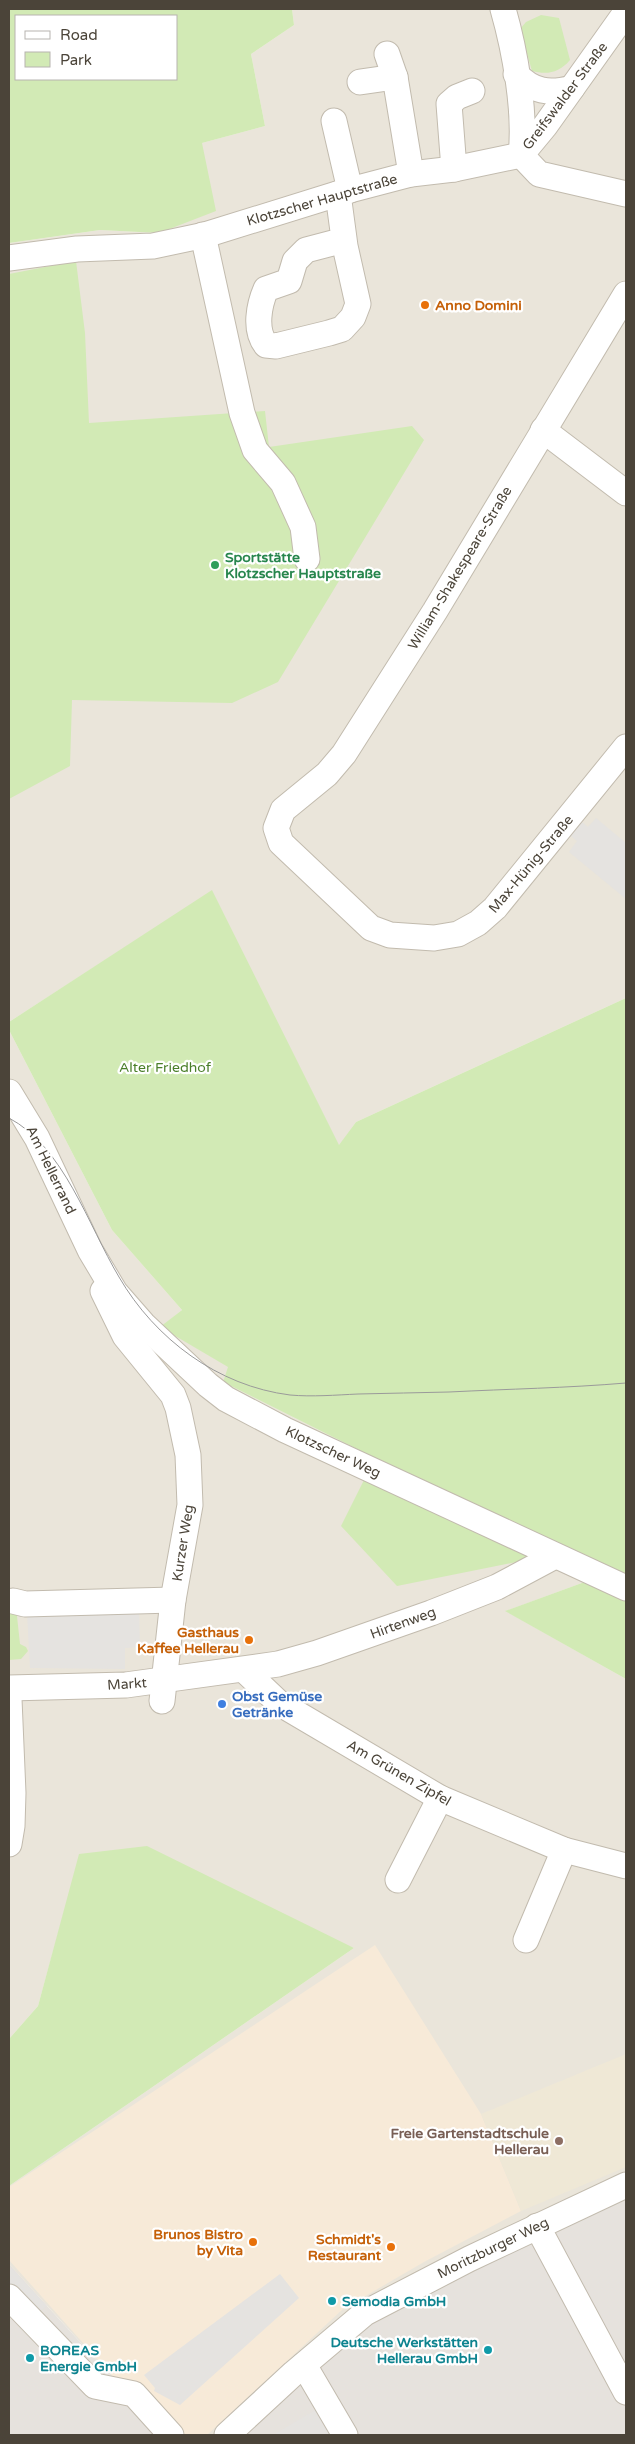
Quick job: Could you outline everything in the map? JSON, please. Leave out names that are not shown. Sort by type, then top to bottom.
[{"type":"street","points":[[503,9],[516,74],[524,131],[521,155],[540,174],[626,194]]},
{"type":"street","name":"Greifswalder Straße","points":[[521,155],[545,126],[626,12]]},
{"type":"street","points":[[386,54],[395,77],[411,174]]},
{"type":"street","points":[[516,74],[523,82],[544,91],[555,92],[572,88]]},
{"type":"street","points":[[360,82],[395,77]]},
{"type":"street","points":[[454,169],[449,104],[472,91]]},
{"type":"street","points":[[334,121],[344,192],[344,240],[358,304],[353,318],[342,329],[270,347],[266,345],[262,340],[258,308],[266,289],[289,281],[294,261],[306,250],[344,240]]},
{"type":"street","name":"Klotzscher Hauptstraße","points":[[9,258],[77,249],[146,247],[203,235],[344,192],[411,174],[454,169],[521,155]]},
{"type":"street","points":[[203,235],[242,413],[255,450],[283,483],[303,527],[307,559]]},
{"type":"street","name":"William-Shakespeare-Straße","points":[[276,828],[283,810],[328,774],[344,754],[435,611],[626,294]]},
{"type":"street","points":[[543,430],[626,493]]},
{"type":"street","name":"Max-Hünig-Straße","points":[[276,828],[281,843],[371,928],[390,935],[412,938],[434,938],[458,934],[478,923],[495,908],[626,747]]},
{"type":"street","name":"Am Hellerrand","points":[[9,1092],[40,1143],[90,1250]]},
{"type":"street","name":"Klotzscher Weg","points":[[90,1250],[115,1292],[143,1324],[197,1377],[226,1399],[285,1430],[626,1588]]},
{"type":"street","name":"Kurzer Weg","points":[[90,1250],[104,1294],[126,1336],[173,1395],[178,1408],[188,1455],[190,1505],[173,1600],[164,1691]]},
{"type":"street","name":"Hirtenweg","points":[[244,1670],[317,1653],[431,1613],[497,1587],[555,1556]]},
{"type":"street","points":[[13,1601],[25,1604],[173,1600]]},
{"type":"street","name":"Markt","points":[[9,1688],[126,1686],[164,1691],[244,1670]]},
{"type":"street","name":"Am Grünen Zipfel","points":[[244,1670],[279,1704],[440,1798],[564,1850],[626,1866]]},
{"type":"street","points":[[9,1699],[13,1793],[12,1826],[9,1844]]},
{"type":"street","points":[[398,1880],[440,1798]]},
{"type":"street","points":[[526,1940],[564,1850]]},
{"type":"street","name":"Moritzburger Weg","points":[[227,2435],[304,2365],[365,2314],[537,2226],[626,2185]]},
{"type":"street","points":[[537,2226],[626,2392]]},
{"type":"street","points":[[9,2297],[95,2386],[134,2394],[171,2435]]},
{"type":"street","points":[[304,2365],[345,2435]]},
{"type":"shaded area","points":[[292,9],[626,9],[626,998],[356,1122],[339,1146],[212,891],[9,1022],[9,243],[100,230],[159,233],[202,143],[265,126],[251,54],[294,25]]},
{"type":"shaded area","points":[[572,814],[588,827],[596,818],[626,843],[626,899],[569,852],[577,841],[561,828]]},
{"type":"shaded area","points":[[9,1030],[112,1230],[182,1310],[161,1327],[229,1367],[223,1382],[445,1493],[590,1580],[506,1611],[626,1679],[626,2192],[240,2435],[165,2435],[9,2264],[9,2186],[354,1948],[80,1854],[38,2006],[9,2039]]},
{"type":"shaded area","points":[[139,1608],[140,1647],[125,1648],[125,1669],[30,1668],[27,1613]]},
{"type":"shaded area","points":[[375,1945],[481,2114],[521,2211],[424,2262],[343,2309],[207,2435],[165,2435],[9,2260],[9,2187]]},
{"type":"shaded area","name":"Freie Gartenstadtschule Hellerau","points":[[626,2054],[626,2167],[521,2211],[481,2114]]},
{"type":"shaded area","points":[[626,2192],[626,2435],[240,2435],[368,2321]]},
{"type":"shaded area","points":[[9,2264],[47,2306],[165,2435],[9,2435]]},
{"type":"shaded area","points":[[9,2265],[47,2306],[35,2315],[9,2286]]},
{"type":"shaded area","points":[[280,2274],[299,2298],[180,2405],[154,2391],[155,2388],[144,2375]]},
{"type":"shaded area","points":[[319,2408],[334,2435],[273,2435]]},
{"type":"green space","points":[[9,9],[292,9],[294,25],[251,54],[265,126],[202,143],[216,211],[159,233],[100,230],[9,243]]},
{"type":"green space","points":[[541,15],[559,18],[570,60],[562,68],[548,73],[532,71],[520,29],[526,22]]},
{"type":"green space","name":"Sportstätte Klotzscher Hauptstraße","points":[[76,261],[85,333],[89,423],[265,411],[269,447],[412,426],[424,440],[278,682],[232,703],[72,700],[70,766],[9,799],[9,274]]},
{"type":"green space","name":"Alter Friedhof","points":[[212,890],[339,1145],[356,1122],[626,998],[626,1679],[505,1611],[590,1580],[445,1493],[223,1382],[228,1367],[160,1327],[182,1310],[112,1230],[9,1030],[9,1022]]},
{"type":"green space","points":[[368,1472],[546,1556],[397,1586],[341,1526]]},
{"type":"green space","points":[[9,1607],[16,1607],[20,1644],[26,1647],[28,1651],[21,1659],[9,1660]]},
{"type":"green space","points":[[147,1846],[354,1948],[9,2186],[9,2039],[38,2006],[79,1854]]},
{"type":"tram line","points":[[9,1118],[28,1131],[60,1167],[119,1277],[134,1300],[151,1320],[191,1356],[214,1370],[238,1381],[263,1390],[307,1396],[449,1392],[626,1383]]},
{"type":"place","name":"Anno Domini","points":[[425,305]]},
{"type":"place","name":"Sportstätte Klotzscher Hauptstraße","points":[[215,565]]},
{"type":"place","name":"Gasthaus Kaffee Hellerau","points":[[249,1640]]},
{"type":"place","name":"Obst Gemüse Getränke","points":[[222,1704]]},
{"type":"place","name":"Freie Gartenstadtschule Hellerau","points":[[559,2141]]},
{"type":"place","name":"Brunos Bistro by Vita","points":[[253,2242]]},
{"type":"place","name":"Schmidt's Restaurant","points":[[391,2247]]},
{"type":"place","name":"Semodia GmbH","points":[[332,2301]]},
{"type":"place","name":"Deutsche Werkstätten Hellerau GmbH","points":[[488,2350]]},
{"type":"place","name":"BOREAS Energie GmbH","points":[[30,2358]]}]
